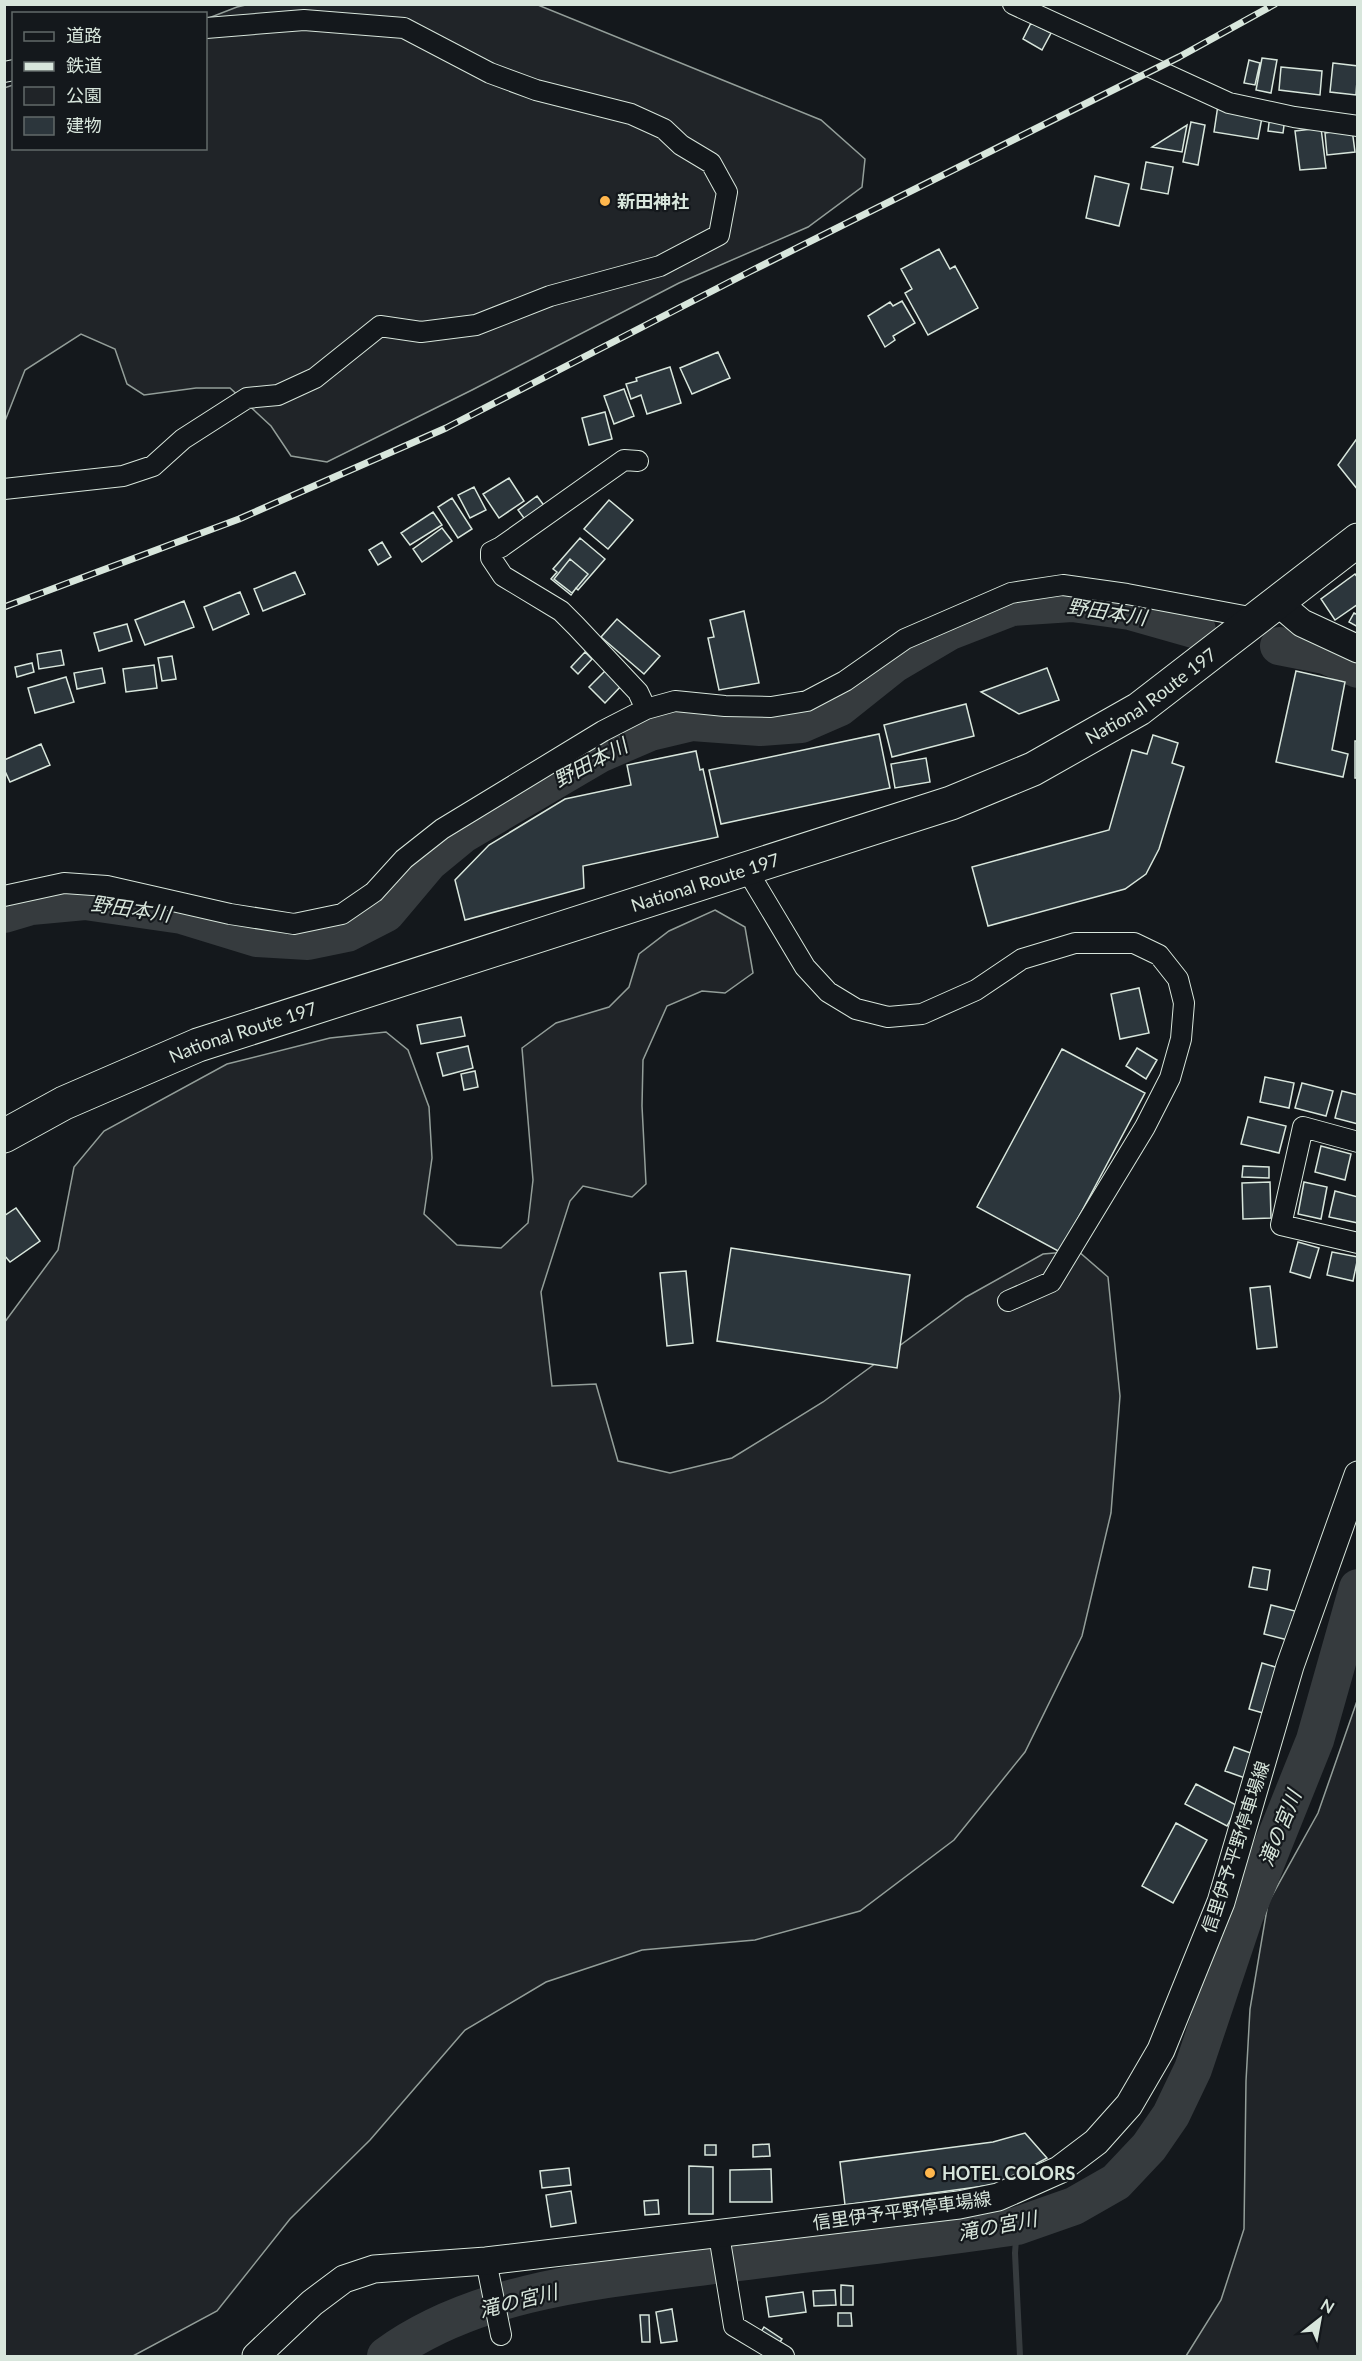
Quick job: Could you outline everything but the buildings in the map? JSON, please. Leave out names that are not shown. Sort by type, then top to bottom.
[{"type":"highway","name":"National Route 197","points":[[4,1136],[64,1103],[198,1045],[951,804],[1033,769],[1139,709],[1358,540]]},
{"type":"main road","points":[[1266,610],[1302,622],[1358,649]]},
{"type":"main road","name":"信里伊予平野停車場線","points":[[256,2356],[312,2303],[344,2279],[374,2269],[487,2270],[720,2240],[959,2205],[998,2197],[1059,2170],[1096,2142],[1129,2104],[1161,2050],[1221,1902],[1290,1666],[1358,1474]]},
{"type":"street","points":[[1013,4],[1229,103],[1294,117],[1358,126]]},
{"type":"street","points":[[4,489],[123,476],[153,466],[183,439],[247,398],[278,395],[315,378],[380,326],[421,332],[476,325],[550,296],[660,266],[719,235],[727,192],[711,163],[681,145],[664,129],[631,114],[536,90],[490,73],[404,28],[304,20],[207,28]]},
{"type":"street","points":[[638,461],[624,460],[491,552],[491,558],[503,576],[561,611],[638,692],[646,709]]},
{"type":"street","points":[[4,896],[64,883],[108,886],[230,914],[294,924],[342,914],[374,892],[404,859],[442,829],[603,731],[646,709],[675,701],[725,706],[771,707],[807,701],[845,681],[905,639],[1011,593],[1063,585],[1266,610]]},
{"type":"street","points":[[747,870],[805,968],[828,992],[856,1009],[888,1017],[922,1014],[975,990],[1022,959],[1075,943],[1134,943],[1159,955],[1178,979],[1184,1004],[1181,1039],[1170,1078],[1145,1128],[1051,1282],[1008,1301]]},
{"type":"street","points":[[1358,1142],[1303,1127],[1281,1226],[1358,1244]]},
{"type":"street","points":[[720,2240],[726,2289],[734,2326],[784,2356]]},
{"type":"street","points":[[487,2270],[501,2335]]},
{"type":"green space","points":[[250,4],[538,5],[821,120],[865,159],[862,187],[808,227],[679,283],[327,462],[291,456],[271,426],[230,388],[196,388],[144,395],[127,384],[115,349],[81,334],[25,370],[5,421],[4,88],[12,85],[12,150],[207,150],[207,19]]},
{"type":"green space","points":[[715,910],[745,927],[753,973],[725,993],[702,991],[667,1006],[643,1060],[642,1106],[646,1184],[632,1197],[583,1186],[570,1201],[541,1292],[552,1386],[596,1384],[618,1461],[670,1473],[732,1458],[823,1402],[966,1297],[1043,1254],[1078,1251],[1108,1277],[1120,1396],[1111,1513],[1082,1636],[1025,1752],[954,1840],[860,1911],[755,1940],[642,1950],[546,1982],[465,2030],[370,2140],[290,2219],[217,2311],[133,2356],[5,2356],[4,1323],[58,1250],[74,1167],[104,1131],[227,1064],[330,1038],[386,1032],[408,1050],[429,1107],[432,1158],[424,1214],[457,1245],[501,1248],[528,1223],[533,1180],[522,1048],[556,1023],[609,1007],[629,987],[639,954],[669,931]]},
{"type":"green space","points":[[1357,1701],[1357,2356],[1186,2356],[1221,2300],[1244,2229],[1246,2081],[1250,2009],[1268,1903],[1318,1813]]},
{"type":"waterway","name":"野田本川","points":[[4,914],[31,906],[85,901],[182,915],[257,938],[308,941],[347,933],[386,913],[429,862],[463,834],[599,754],[650,732],[692,722],[760,727],[801,724],[840,707],[894,664],[950,631],[1012,607],[1072,603],[1130,611],[1197,630]]},
{"type":"waterway","name":"野田本川","points":[[1279,646],[1325,655],[1358,669]]},
{"type":"waterway","name":"滝の宮川","points":[[386,2356],[422,2333],[460,2315],[501,2301],[587,2282],[1017,2226],[1074,2206],[1116,2182],[1149,2147],[1171,2115],[1193,2069],[1244,1917],[1315,1740],[1358,1588]]},
{"type":"waterway","points":[[1017,2226],[1015,2253],[1020,2356]]},
{"type":"railway","points":[[4,607],[239,519],[446,428],[749,272],[1179,57],[1275,4]]},
{"type":"place","name":"新田神社","points":[[605,201]]},
{"type":"place","name":"HOTEL COLORS","points":[[930,2173]]}]
